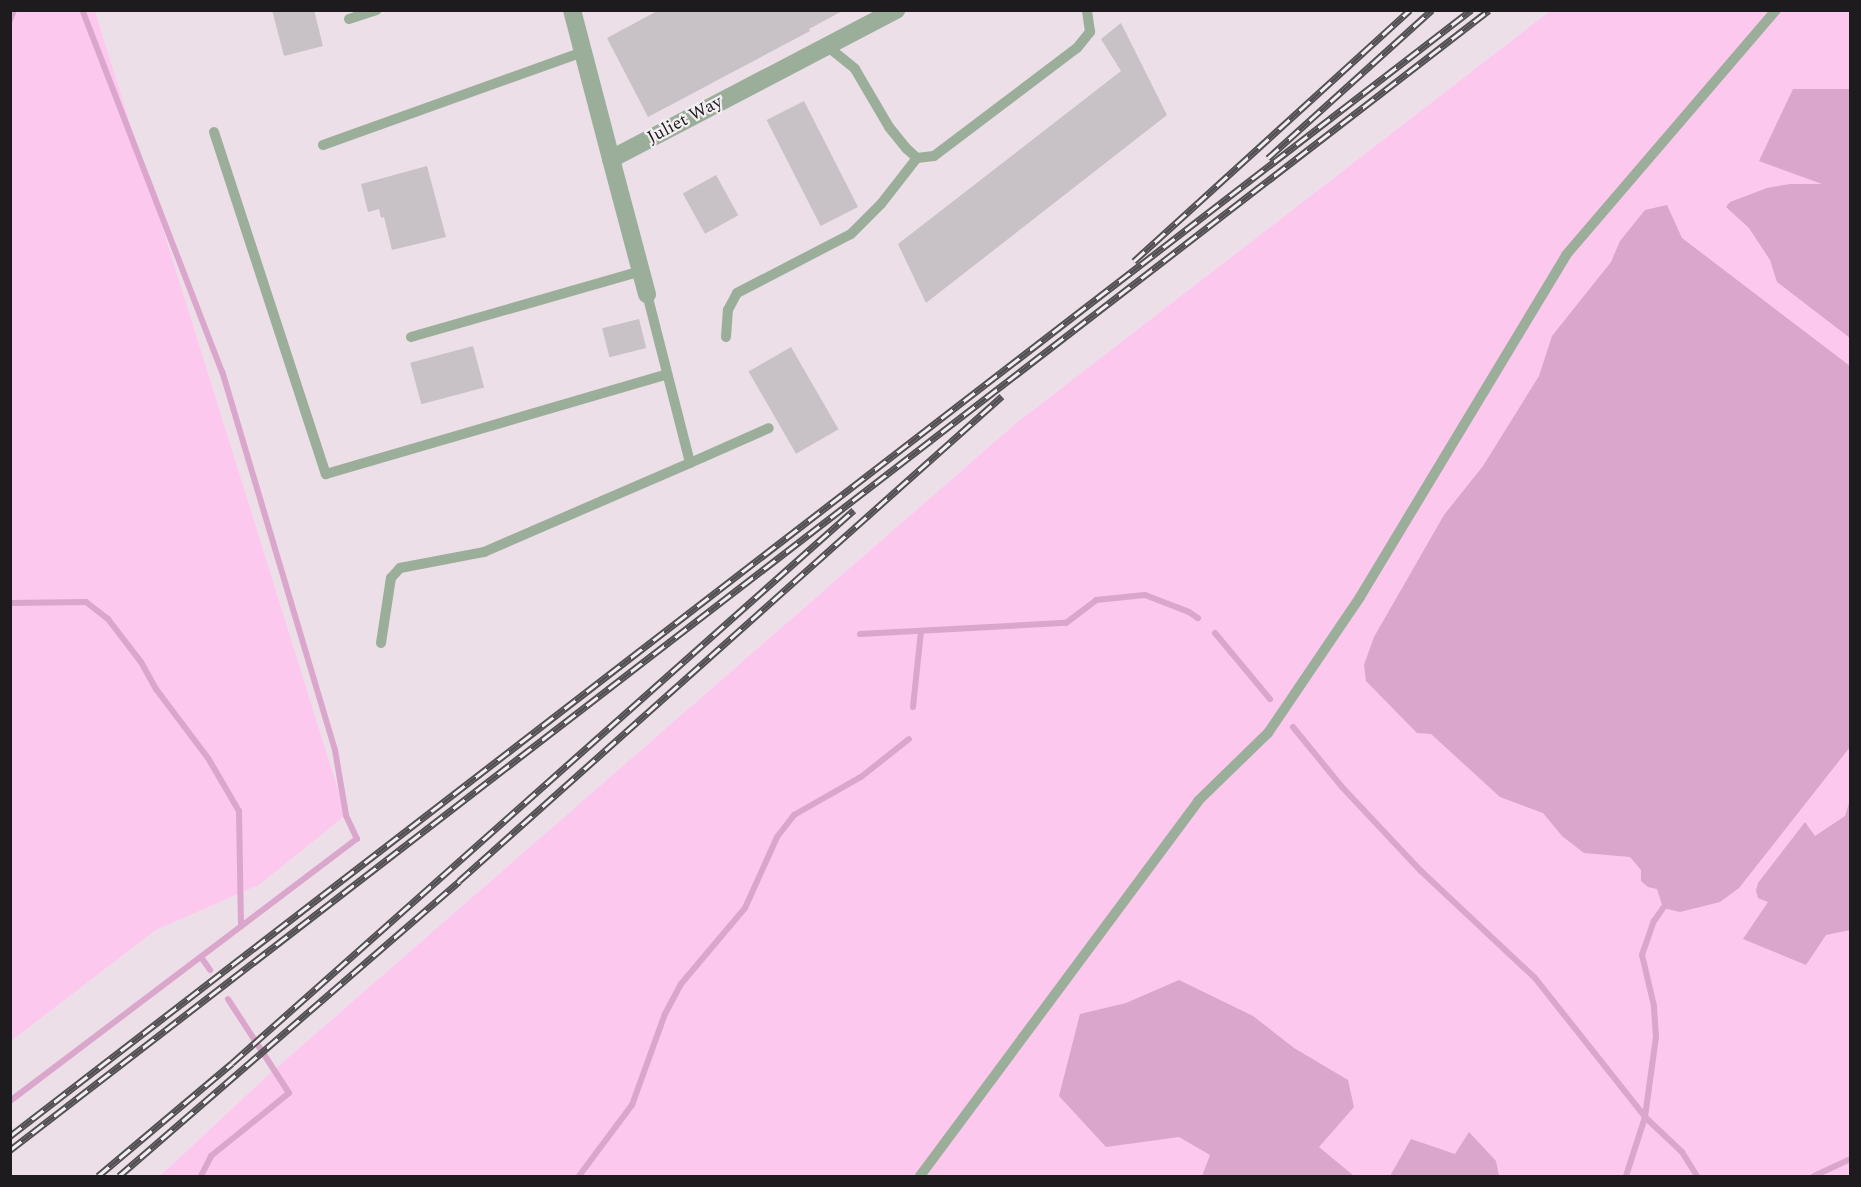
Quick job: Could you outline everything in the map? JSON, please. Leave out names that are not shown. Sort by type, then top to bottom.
[{"type":"street","points":[[572,10],[647,294]]},
{"type":"street","name":"Juliet Way","points":[[611,159],[896,10]]},
{"type":"lane","points":[[349,19],[377,10]]},
{"type":"lane","points":[[726,337],[728,310],[737,293],[851,234],[881,204],[917,158],[934,156],[1077,48],[1090,32],[1087,10]]},
{"type":"lane","points":[[920,1176],[1198,801],[1268,733],[1360,597],[1566,255],[1776,10]]},
{"type":"lane","points":[[827,46],[855,69],[889,127],[917,158]]},
{"type":"lane","points":[[323,145],[583,52]]},
{"type":"lane","points":[[214,132],[326,474],[668,374]]},
{"type":"lane","points":[[411,337],[641,271]]},
{"type":"lane","points":[[647,294],[690,463]]},
{"type":"lane","points":[[381,643],[391,578],[400,568],[411,564],[484,552],[769,429]]},
{"type":"shaded area","points":[[11,10],[95,11],[346,815],[259,885],[156,930],[11,1041]]},
{"type":"shaded area","points":[[95,11],[1550,11],[1015,424],[267,1076],[160,1176],[11,1176],[11,1041],[156,930],[259,885],[346,815]]},
{"type":"shaded area","points":[[1550,11],[1850,11],[1850,1176],[160,1176],[267,1076],[1015,424]]},
{"type":"shaded area","points":[[1793,89],[1850,89],[1850,338],[1777,282],[1770,260],[1749,228],[1726,207],[1730,202],[1767,188],[1790,184],[1822,184],[1759,161]]},
{"type":"shaded area","points":[[1667,205],[1682,238],[1850,366],[1850,747],[1739,888],[1720,902],[1680,912],[1663,908],[1657,889],[1648,887],[1641,881],[1641,870],[1630,857],[1584,853],[1562,836],[1543,813],[1500,797],[1431,734],[1417,733],[1366,681],[1364,665],[1374,637],[1444,515],[1483,466],[1539,376],[1552,336],[1611,262],[1620,241],[1645,210]]},
{"type":"shaded area","points":[[1850,800],[1850,930],[1826,935],[1806,965],[1743,939],[1768,902],[1758,898],[1756,891],[1758,883],[1805,822],[1815,836],[1845,816]]},
{"type":"shaded area","points":[[1179,980],[1253,1016],[1294,1048],[1348,1080],[1354,1107],[1319,1147],[1354,1176],[1202,1176],[1210,1155],[1179,1137],[1106,1147],[1059,1096],[1080,1014],[1126,1003]]},
{"type":"shaded area","points":[[1469,1132],[1496,1161],[1499,1176],[1390,1176],[1411,1139],[1455,1154]]},
{"type":"building","points":[[272,10],[314,10],[323,46],[284,56]]},
{"type":"building","points":[[659,10],[844,10],[809,29],[810,31],[648,117],[607,38]]},
{"type":"building","points":[[1121,23],[1167,115],[926,303],[898,244],[1121,71],[1101,39]]},
{"type":"building","points":[[804,101],[858,207],[821,226],[767,120]]},
{"type":"building","points":[[427,166],[446,237],[392,250],[384,217],[381,218],[379,209],[368,212],[361,184]]},
{"type":"building","points":[[716,175],[738,215],[705,234],[683,193]]},
{"type":"building","points":[[639,319],[646,348],[609,357],[602,328]]},
{"type":"building","points":[[473,346],[484,388],[421,404],[410,363]]},
{"type":"building","points":[[791,347],[838,429],[796,454],[749,372]]},
{"type":"waterway","points":[[10,20],[14,10]]},
{"type":"waterway","points":[[10,1101],[357,839],[346,815],[335,750],[222,372],[82,10]]},
{"type":"waterway","points":[[860,634],[1066,623],[1096,600],[1145,595],[1189,612],[1198,618]]},
{"type":"waterway","points":[[10,603],[86,602],[108,619],[141,662],[156,689],[208,758],[239,811],[241,926]]},
{"type":"waterway","points":[[913,707],[921,631]]},
{"type":"waterway","points":[[1215,633],[1270,699]]},
{"type":"waterway","points":[[1293,727],[1342,787],[1421,871],[1535,978],[1645,1117],[1682,1152],[1697,1176]]},
{"type":"waterway","points":[[579,1176],[632,1105],[665,1014],[681,984],[745,908],[777,837],[794,815],[861,777],[909,739]]},
{"type":"waterway","points":[[1626,1176],[1645,1117],[1656,1037],[1654,1006],[1642,955],[1654,921],[1663,908]]},
{"type":"waterway","points":[[201,957],[210,970]]},
{"type":"waterway","points":[[201,1176],[211,1156],[289,1093],[228,999]]},
{"type":"waterway","points":[[1814,1176],[1850,1159]]},
{"type":"railway","points":[[1134,261],[1410,10]]},
{"type":"railway","points":[[1268,158],[1432,10]]},
{"type":"railway","points":[[10,1136],[1471,10]]},
{"type":"railway","points":[[10,1150],[1489,10]]},
{"type":"railway","points":[[119,1176],[459,881],[1002,396]]},
{"type":"railway","points":[[98,1176],[232,1063],[854,510]]}]
